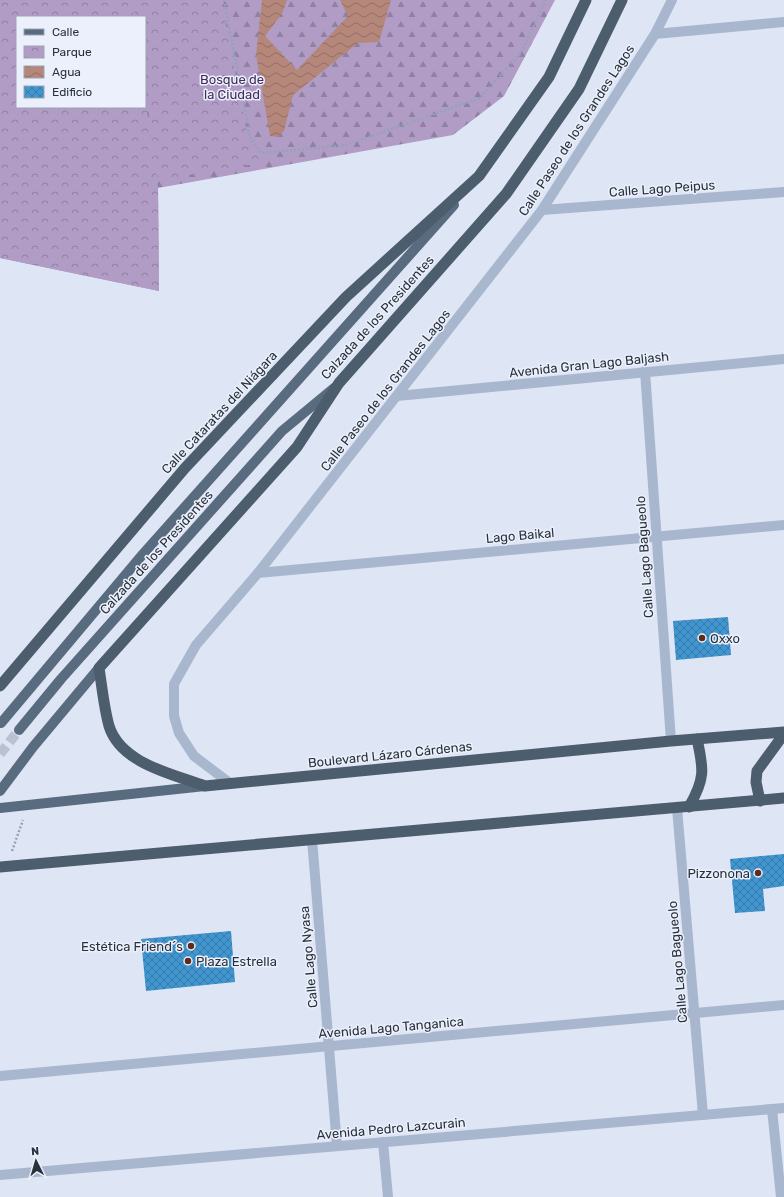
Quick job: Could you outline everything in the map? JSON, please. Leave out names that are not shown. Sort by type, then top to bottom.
[{"type":"highway","name":"Calzada de los Presidentes","points":[[479,176],[549,77],[586,0]]},
{"type":"highway","name":"Calzada de los Presidentes","points":[[339,383],[506,194],[579,89],[622,0]]},
{"type":"highway","name":"Calle Cataratas del Niágara","points":[[0,686],[184,468],[346,297],[479,176]]},
{"type":"highway","points":[[205,786],[136,759],[120,743],[110,728],[99,668],[297,447],[339,383]]},
{"type":"highway","points":[[760,801],[756,782],[757,771],[784,733]]},
{"type":"highway","name":"Boulevard Lázaro Cárdenas","points":[[205,786],[671,741],[784,733]]},
{"type":"highway","points":[[689,807],[699,789],[702,775],[702,761],[697,739]]},
{"type":"highway","points":[[4,866],[784,798]]},
{"type":"main road","name":"Calzada de los Presidentes","points":[[1,723],[143,554],[479,176]]},
{"type":"main road","name":"Calzada de los Presidentes","points":[[19,730],[61,678],[282,431],[339,383]]},
{"type":"main road","points":[[0,791],[33,747],[99,668]]},
{"type":"main road","name":"Boulevard Lázaro Cárdenas","points":[[0,808],[205,786]]},
{"type":"street","name":"Calle Paseo de los Grandes Lagos","points":[[231,784],[194,756],[179,733],[174,716],[174,684],[196,645],[258,573],[542,210],[655,34],[672,0]]},
{"type":"street","points":[[655,34],[784,22]]},
{"type":"street","name":"Calle Lago Peipus","points":[[542,210],[784,192]]},
{"type":"street","name":"Avenida Gran Lago Baljash","points":[[397,396],[645,371],[784,359]]},
{"type":"street","name":"Calle Lago Bagueolo","points":[[645,371],[671,741]]},
{"type":"street","name":"Lago Baikal","points":[[258,573],[784,525]]},
{"type":"street","name":"Calle Lago Bagueolo","points":[[677,808],[703,1115]]},
{"type":"street","name":"Calle Lago Nyasa","points":[[312,839],[337,1146]]},
{"type":"street","name":"Avenida Lago Tanganica","points":[[0,1076],[784,1005]]},
{"type":"street","name":"Avenida Pedro Lazcurain","points":[[0,1175],[784,1108]]},
{"type":"street","points":[[772,1109],[781,1197]]},
{"type":"street","points":[[383,1142],[388,1197]]},
{"type":"path","points":[[224,0],[250,137],[261,153],[346,145],[480,98],[521,53],[546,0]]},
{"type":"path","points":[[4,866],[29,804]]},
{"type":"green space","name":"Bosque de la Ciudad","points":[[0,0],[555,0],[504,96],[453,135],[158,188],[159,291],[0,258]]},
{"type":"green space","points":[[0,0],[132,0],[134,16],[16,16],[16,108],[146,108],[146,104],[158,188],[159,291],[0,258]]},
{"type":"green space","points":[[133,0],[221,0],[248,138],[267,162],[158,180],[146,94],[146,16],[135,16]]},
{"type":"water","points":[[262,0],[287,0],[282,14],[265,36],[297,70],[348,16],[340,0],[391,0],[379,42],[358,43],[293,95],[284,131],[277,137],[270,136],[256,55]]},
{"type":"building","name":"Oxxo","points":[[728,617],[731,655],[676,660],[673,621]]},
{"type":"building","name":"Pizzonona","points":[[784,854],[784,886],[763,889],[765,911],[735,913],[730,859]]},
{"type":"building","name":"Plaza Estrella","points":[[231,931],[235,982],[146,991],[141,939]]},
{"type":"tunnel","points":[[0,754],[19,730]]},
{"type":"place","name":"Oxxo","points":[[702,638]]},
{"type":"place","name":"Pizzonona","points":[[758,873]]},
{"type":"place","name":"Estética Friend´s","points":[[191,946]]},
{"type":"place","name":"Plaza Estrella","points":[[188,961]]}]
